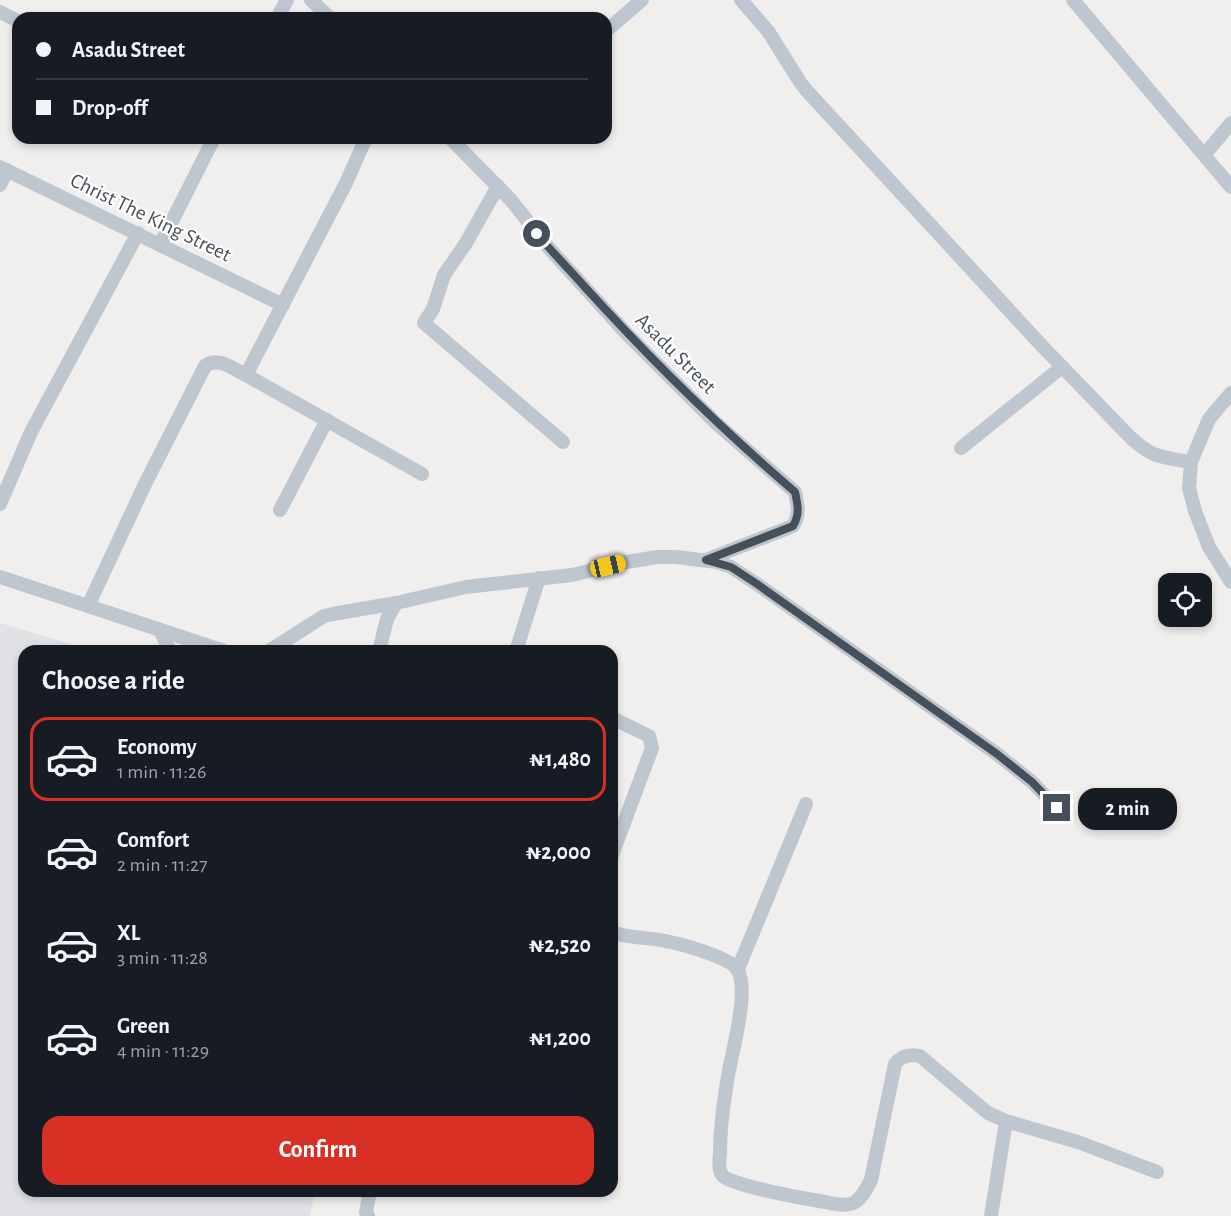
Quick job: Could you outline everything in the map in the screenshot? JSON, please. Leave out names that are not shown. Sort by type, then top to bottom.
[{"type":"street","points":[[311,0],[324,12]]},
{"type":"street","points":[[612,26],[642,0]]},
{"type":"street","points":[[741,0],[772,36],[800,82],[1062,367],[1141,448],[1154,456],[1191,462]]},
{"type":"street","points":[[1073,0],[1231,187]]},
{"type":"street","points":[[1205,154],[1231,123]]},
{"type":"street","points":[[160,245],[211,144]]},
{"type":"street","points":[[246,375],[346,183],[363,144]]},
{"type":"street","name":"Asadu Street","points":[[456,144],[498,186],[548,247],[626,333],[716,423],[795,492],[799,507],[798,517],[793,526],[706,560]]},
{"type":"street","points":[[0,185],[3,169]]},
{"type":"street","name":"Christ The King Street","points":[[3,169],[283,305]]},
{"type":"street","points":[[498,186],[466,243],[444,275],[433,309],[424,323],[563,442]]},
{"type":"street","points":[[0,504],[30,432],[138,233]]},
{"type":"street","points":[[88,606],[146,482],[205,366],[216,360],[423,474]]},
{"type":"street","points":[[961,448],[1062,367]]},
{"type":"street","points":[[1231,393],[1209,419],[1191,462],[1189,488],[1209,547],[1231,582]]},
{"type":"street","points":[[280,510],[327,420]]},
{"type":"street","points":[[278,645],[324,616],[466,587],[572,575],[658,557],[706,560],[731,567],[767,590],[997,754],[1032,782],[1057,808]]},
{"type":"street","points":[[0,577],[206,645]]},
{"type":"street","points":[[518,645],[539,578]]},
{"type":"street","points":[[380,645],[387,619],[396,603]]},
{"type":"street","points":[[160,630],[167,645]]},
{"type":"street","points":[[618,721],[649,736],[652,748],[618,839]]},
{"type":"street","points":[[806,804],[738,969],[741,985],[739,1027],[727,1079],[720,1131],[719,1169],[722,1176],[731,1181],[778,1193],[845,1206],[856,1203],[871,1180],[895,1064],[898,1059],[912,1054],[920,1056],[988,1113],[1006,1121],[1078,1142],[1157,1172]]},
{"type":"street","points":[[618,934],[671,942],[726,960],[738,969]]},
{"type":"street","points":[[992,1216],[1006,1121]]},
{"type":"street","points":[[367,1215],[369,1197]]},
{"type":"shaded area","points":[[0,623],[74,645],[18,645],[18,1197],[314,1197],[310,1216],[0,1216]]},
{"type":"route","points":[[537,234],[626,333],[716,423],[795,492],[799,507],[798,517],[793,526],[706,560],[731,567],[757,584],[997,754],[1040,789],[1057,808]]}]
